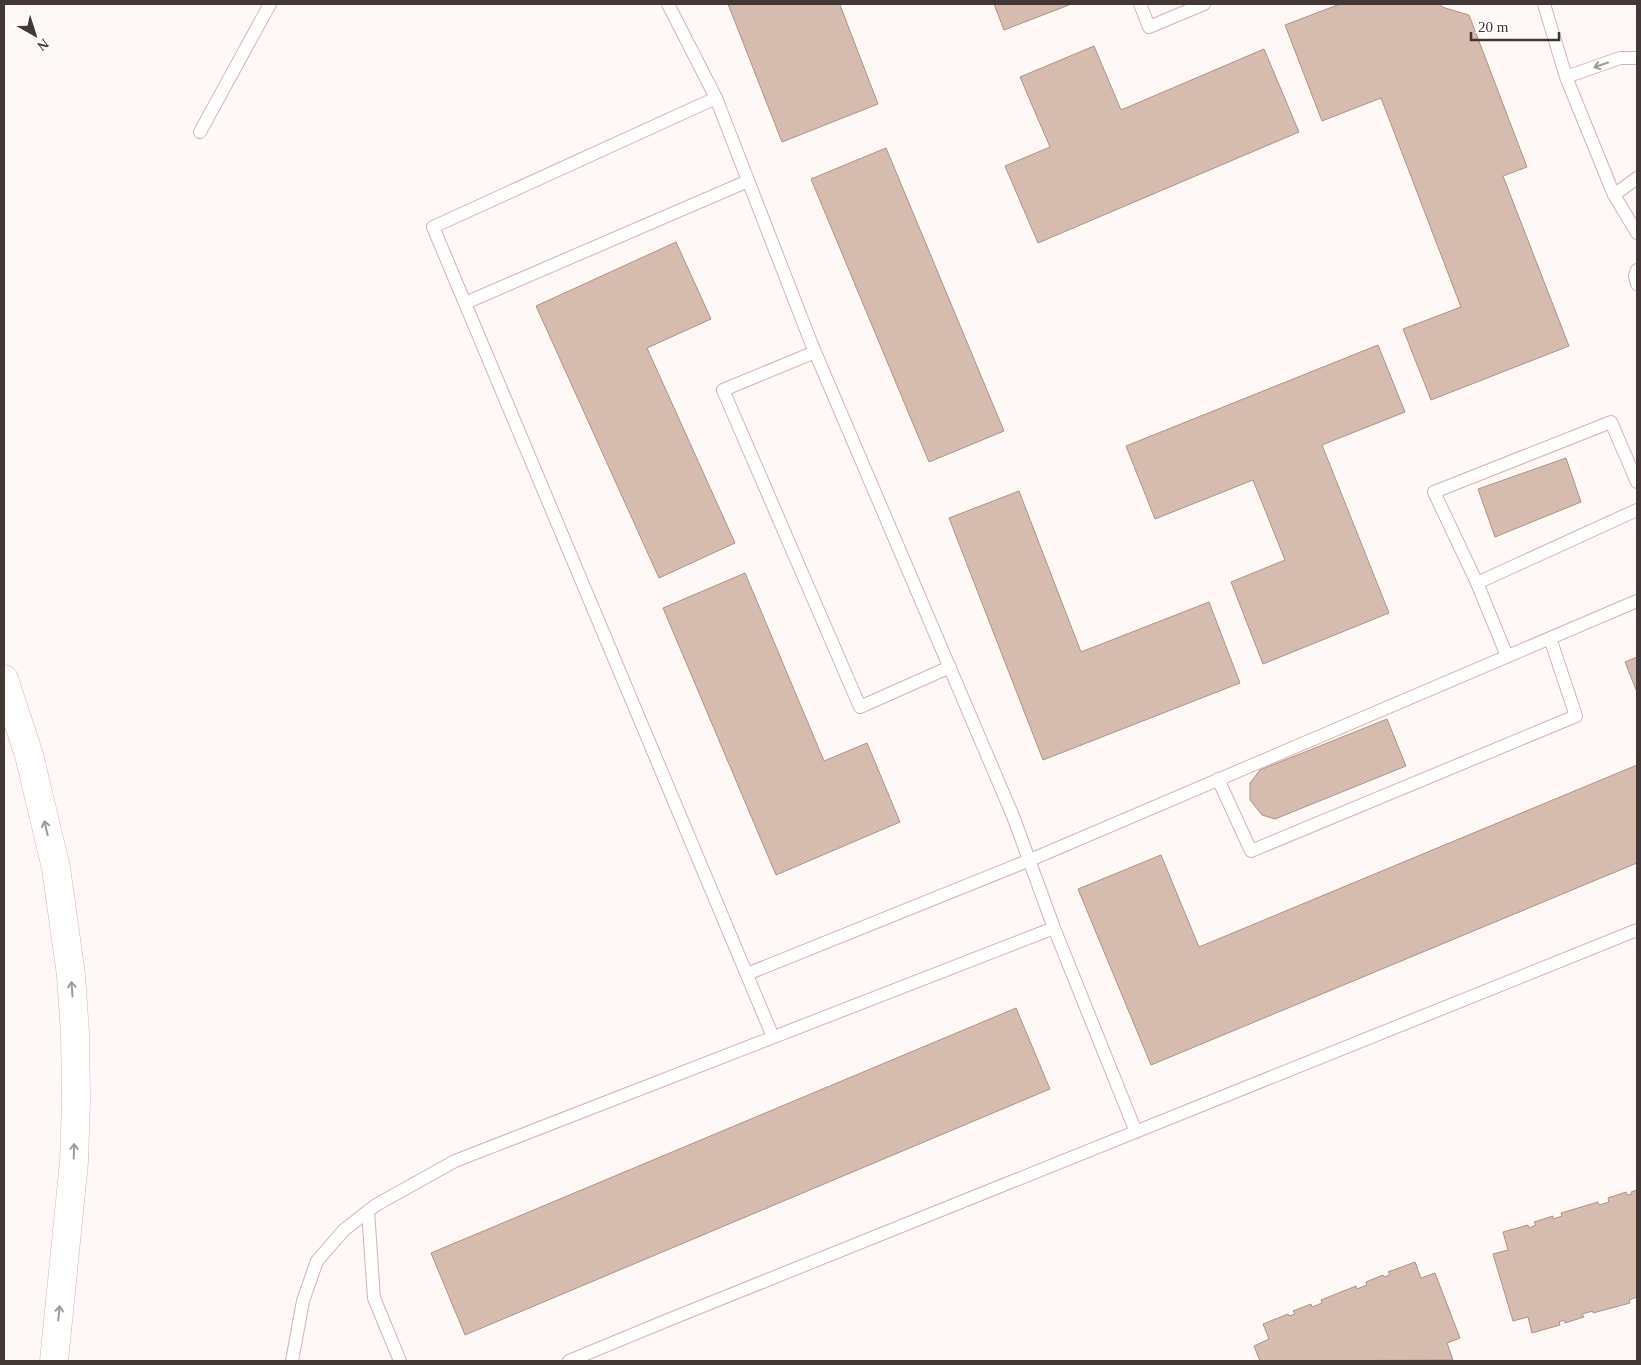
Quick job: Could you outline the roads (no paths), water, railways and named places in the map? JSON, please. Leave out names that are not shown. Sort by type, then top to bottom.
[{"type":"highway","points":[[4,679],[29,755],[56,868],[71,974],[75,1034],[76,1100],[74,1162],[54,1361]]},
{"type":"lane","points":[[200,132],[270,4]]},
{"type":"lane","points":[[668,4],[716,98],[815,352],[1013,816],[1054,928],[1136,1132]]},
{"type":"lane","points":[[1140,4],[1149,27],[1204,4]]},
{"type":"lane","points":[[1544,4],[1566,77],[1614,194],[1637,233]]},
{"type":"lane","points":[[1566,77],[1620,58],[1637,58]]},
{"type":"lane","points":[[716,98],[433,227],[773,1037]]},
{"type":"lane","points":[[1614,194],[1637,178]]},
{"type":"lane","points":[[465,303],[748,181]]},
{"type":"lane","points":[[1637,270],[1635,276],[1637,284]]},
{"type":"lane","points":[[815,352],[723,390],[860,707],[950,667]]},
{"type":"lane","points":[[1507,656],[1434,492],[1611,422],[1637,482]]},
{"type":"lane","points":[[1476,583],[1637,510]]},
{"type":"lane","points":[[747,974],[1030,860],[1637,600]]},
{"type":"lane","points":[[1218,780],[1251,851],[1576,716],[1550,638]]},
{"type":"lane","points":[[292,1361],[303,1301],[317,1261],[344,1230],[376,1205],[455,1161],[1054,928]]},
{"type":"lane","points":[[569,1361],[1637,930]]},
{"type":"lane","points":[[368,1211],[374,1298],[400,1361]]}]
